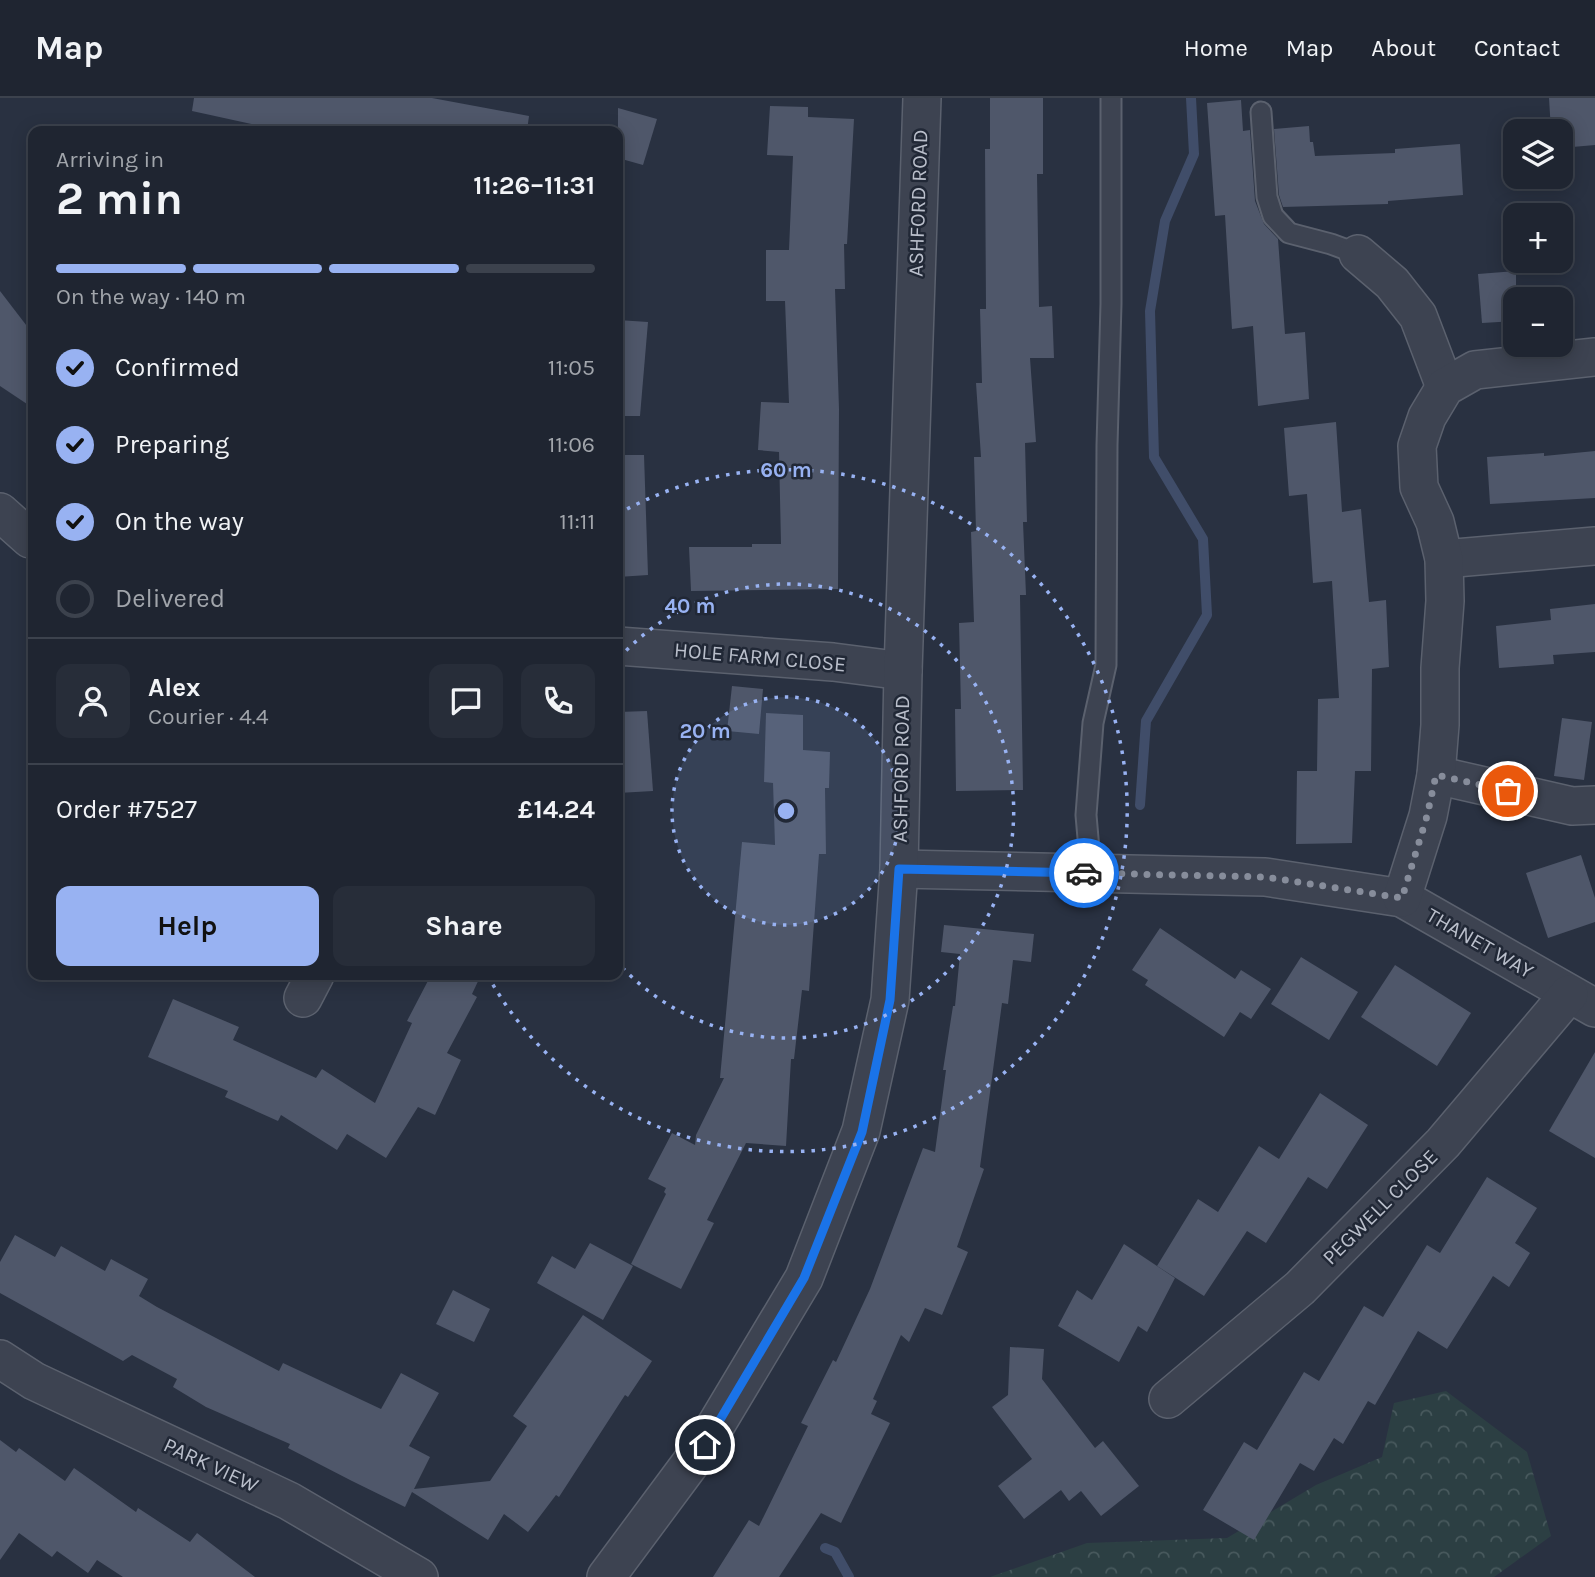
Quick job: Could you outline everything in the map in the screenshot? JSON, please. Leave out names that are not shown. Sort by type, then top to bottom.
[{"type":"street","name":"ASHFORD ROAD","points":[[606,1577],[705,1445],[804,1278],[862,1132],[890,1000],[899,869],[922,98]]},
{"type":"street","points":[[1358,254],[1392,283],[1418,316],[1445,387]]},
{"type":"street","points":[[1402,898],[1427,816],[1436,775],[1440,725],[1444,559],[1434,523],[1419,487],[1417,446],[1427,416],[1445,387],[1475,370],[1595,357]]},
{"type":"street","points":[[0,512],[28,537]]},
{"type":"street","points":[[1444,559],[1595,546]]},
{"type":"street","name":"HOLE FARM CLOSE","points":[[623,646],[833,662],[903,671]]},
{"type":"street","points":[[1436,775],[1572,806],[1595,804]]},
{"type":"street","name":"THANET WAY","points":[[899,869],[1265,877],[1402,898],[1582,1001]]},
{"type":"street","name":"PEGWELL CLOSE","points":[[1168,1399],[1300,1288],[1582,1001]]},
{"type":"street","name":"PARK VIEW","points":[[0,1360],[34,1381],[289,1501],[419,1577]]},
{"type":"lane","points":[[1091,873],[1086,815],[1093,723],[1106,665],[1111,98]]},
{"type":"lane","points":[[1261,112],[1267,197],[1273,216],[1289,233],[1358,254]]},
{"type":"green space","points":[[1446,1391],[1527,1452],[1551,1536],[1494,1577],[990,1577],[1087,1543],[1227,1538],[1316,1485],[1382,1457],[1394,1403]]},
{"type":"building","points":[[194,98],[432,98],[529,116],[528,126],[261,126],[192,111]]},
{"type":"building","points":[[990,98],[1043,98],[1043,174],[1037,174],[1039,307],[1052,306],[1054,358],[1030,358],[1036,442],[1025,443],[1027,522],[1023,522],[1026,595],[1020,595],[1023,790],[956,791],[955,709],[961,709],[959,623],[974,622],[971,532],[976,531],[974,457],[981,457],[976,383],[982,383],[980,309],[986,309],[985,149],[990,149]]},
{"type":"building","points":[[1549,98],[1595,98],[1595,145],[1573,147],[1573,119],[1550,119]]},
{"type":"building","points":[[1241,100],[1243,131],[1250,130],[1255,201],[1264,224],[1278,239],[1285,334],[1305,332],[1309,399],[1258,406],[1253,326],[1232,329],[1225,215],[1215,216],[1207,103]]},
{"type":"building","points":[[770,106],[808,107],[808,117],[854,119],[847,244],[844,244],[845,289],[835,289],[839,409],[838,589],[691,591],[689,547],[781,544],[779,452],[758,450],[761,402],[789,403],[785,301],[766,301],[766,250],[789,250],[793,156],[767,155]]},
{"type":"building","points":[[618,108],[657,119],[643,165],[623,159],[623,126],[618,126]]},
{"type":"building","points":[[1309,126],[1310,142],[1313,142],[1315,156],[1395,153],[1395,149],[1460,144],[1463,195],[1388,201],[1388,204],[1283,207],[1279,195],[1274,129]]},
{"type":"building","points":[[1516,273],[1516,287],[1503,287],[1503,322],[1482,323],[1478,274]]},
{"type":"building","points":[[0,291],[28,327],[28,405],[0,386]]},
{"type":"building","points":[[623,320],[648,322],[640,416],[623,416]]},
{"type":"building","points":[[1336,422],[1342,512],[1361,509],[1369,602],[1386,600],[1389,667],[1372,669],[1371,771],[1355,771],[1352,843],[1296,844],[1297,771],[1317,771],[1318,699],[1339,698],[1332,581],[1313,583],[1307,494],[1289,496],[1284,428]]},
{"type":"building","points":[[1595,451],[1595,498],[1490,504],[1487,457],[1544,453],[1544,456]]},
{"type":"building","points":[[623,455],[644,455],[648,575],[623,577]]},
{"type":"building","points":[[1595,604],[1595,652],[1553,655],[1554,664],[1499,668],[1496,626],[1551,620],[1550,609]]},
{"type":"building","points":[[732,686],[763,689],[759,734],[727,731]]},
{"type":"building","points":[[647,711],[653,791],[623,793],[623,712]]},
{"type":"building","points":[[766,713],[803,715],[803,750],[830,752],[829,788],[825,788],[826,854],[819,854],[809,991],[802,990],[794,1059],[791,1059],[786,1146],[746,1143],[707,1220],[714,1223],[681,1289],[631,1264],[666,1194],[666,1188],[648,1179],[672,1133],[695,1145],[696,1135],[724,1078],[720,1078],[742,842],[775,845],[773,783],[764,782]]},
{"type":"building","points":[[1562,718],[1592,722],[1584,780],[1554,776]]},
{"type":"building","points":[[1581,855],[1595,898],[1595,922],[1548,938],[1526,873]]},
{"type":"building","points":[[944,925],[1034,934],[1031,962],[1013,960],[1008,1004],[1002,1003],[980,1167],[984,1169],[957,1247],[968,1252],[942,1315],[925,1308],[909,1342],[901,1335],[873,1399],[877,1401],[871,1414],[890,1423],[841,1523],[821,1513],[779,1577],[713,1577],[749,1520],[759,1526],[808,1426],[801,1423],[833,1360],[836,1362],[870,1289],[923,1148],[935,1152],[946,1070],[943,1070],[955,1006],[960,954],[941,952]]},
{"type":"building","points":[[1160,928],[1235,979],[1241,970],[1271,989],[1251,1019],[1240,1012],[1224,1037],[1145,985],[1148,980],[1132,970]]},
{"type":"building","points":[[1301,957],[1358,992],[1329,1040],[1271,1004]]},
{"type":"building","points":[[1395,965],[1471,1013],[1437,1066],[1361,1017]]},
{"type":"building","points":[[428,980],[479,980],[472,994],[477,997],[447,1053],[461,1060],[435,1115],[418,1107],[386,1158],[347,1134],[337,1150],[281,1115],[278,1121],[225,1097],[228,1091],[148,1057],[173,999],[239,1027],[233,1040],[316,1078],[322,1069],[375,1103],[412,1023],[407,1021]]},
{"type":"building","points":[[1595,1052],[1595,1158],[1549,1131]]},
{"type":"building","points":[[1320,1093],[1368,1125],[1327,1189],[1308,1177],[1266,1243],[1247,1231],[1204,1296],[1157,1266],[1198,1199],[1218,1212],[1259,1146],[1279,1159]]},
{"type":"building","points":[[1487,1177],[1537,1208],[1515,1243],[1530,1253],[1509,1287],[1493,1276],[1447,1349],[1418,1331],[1375,1405],[1368,1401],[1343,1444],[1334,1438],[1314,1471],[1300,1463],[1254,1540],[1203,1510],[1244,1442],[1257,1450],[1304,1372],[1319,1381],[1364,1306],[1383,1317],[1427,1245],[1440,1253]]},
{"type":"building","points":[[15,1235],[55,1257],[61,1246],[105,1271],[111,1259],[148,1279],[139,1296],[279,1371],[283,1363],[381,1409],[401,1373],[439,1393],[409,1446],[430,1457],[414,1489],[490,1481],[527,1426],[513,1416],[583,1315],[652,1361],[628,1397],[625,1395],[559,1497],[556,1495],[528,1532],[504,1514],[488,1540],[412,1492],[405,1507],[352,1481],[288,1448],[290,1444],[206,1407],[173,1387],[177,1379],[132,1355],[123,1361],[0,1293],[0,1262]]},
{"type":"building","points":[[590,1243],[633,1266],[603,1320],[537,1283],[552,1256],[575,1269]]},
{"type":"building","points":[[1124,1244],[1175,1278],[1147,1332],[1138,1326],[1119,1362],[1058,1326],[1077,1290],[1092,1300]]},
{"type":"building","points":[[453,1290],[490,1309],[474,1342],[436,1324]]},
{"type":"building","points":[[1010,1347],[1044,1349],[1042,1379],[1095,1448],[1103,1441],[1139,1486],[1101,1516],[1081,1491],[1069,1501],[1061,1490],[1024,1519],[998,1486],[1032,1459],[992,1407],[1008,1395]]},
{"type":"building","points":[[0,1440],[16,1452],[19,1448],[65,1481],[74,1468],[136,1512],[138,1508],[190,1542],[197,1533],[255,1577],[123,1577],[97,1560],[88,1573],[57,1551],[52,1557],[19,1533],[0,1560]]},
{"type":"waterway","points":[[1140,805],[1146,721],[1207,615],[1203,539],[1154,457],[1150,311],[1165,221],[1194,154],[1191,98]]},
{"type":"waterway","points":[[825,1548],[835,1552],[849,1577]]},
{"type":"way so far","points":[[1084,873],[1265,877],[1402,898],[1413,867],[1436,775],[1508,791]]},
{"type":"route","points":[[705,1445],[804,1278],[862,1132],[890,1000],[899,869],[1084,873]]}]
